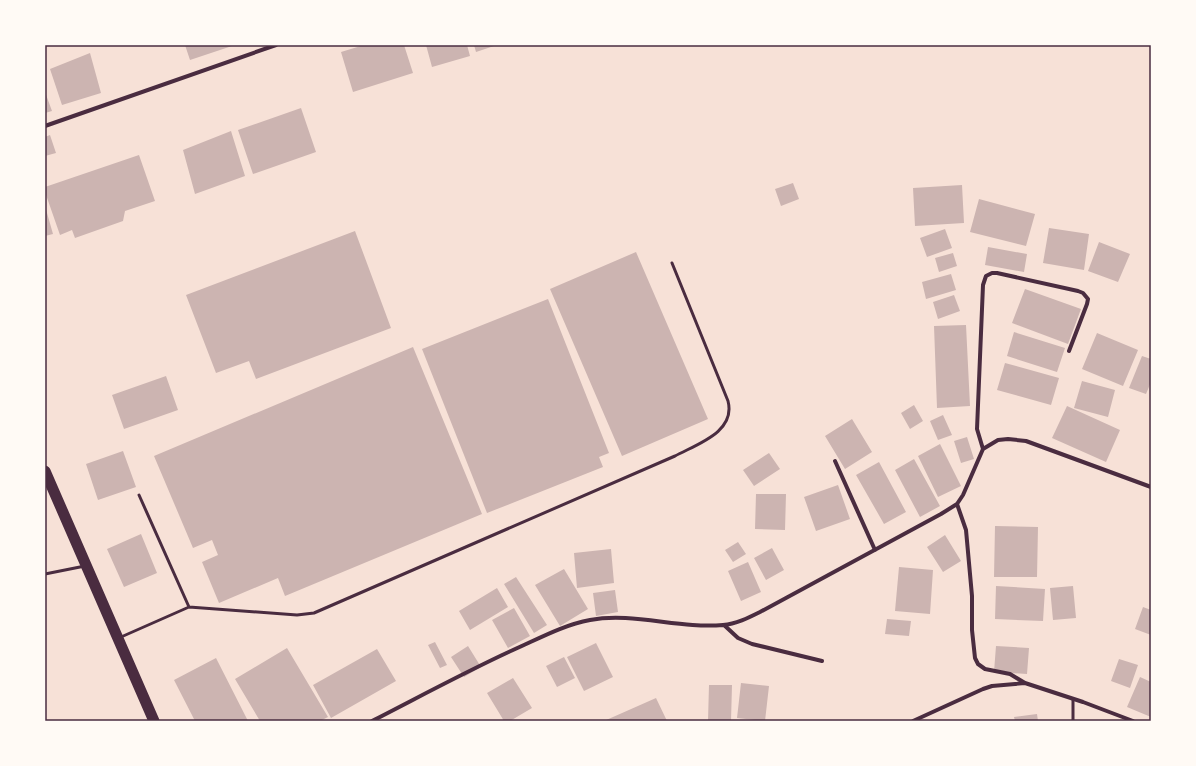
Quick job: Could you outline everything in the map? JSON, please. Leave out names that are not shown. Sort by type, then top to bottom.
[{"type":"highway","points":[[45,471],[154,721]]},
{"type":"street","points":[[45,126],[276,45]]},
{"type":"street","points":[[983,449],[977,429],[977,408],[983,285],[986,276],[992,273],[997,273],[1083,293],[1088,299],[1087,304],[1069,350]]},
{"type":"street","points":[[372,721],[475,668],[530,642],[562,628],[589,620],[611,618],[705,626],[724,625],[742,621],[875,550],[957,504],[963,495],[983,449],[998,440],[1008,439],[1026,441],[1151,487]]},
{"type":"street","points":[[835,460],[875,550]]},
{"type":"street","points":[[957,504],[966,530],[972,596],[972,630],[975,658],[978,664],[985,669],[1010,674],[1026,683],[1073,698],[1133,721]]},
{"type":"street","points":[[724,625],[738,638],[752,644],[822,660]]},
{"type":"street","points":[[913,721],[983,689],[1000,685],[1026,683]]},
{"type":"lane","points":[[118,639],[189,607],[293,614],[314,613],[675,456],[714,435],[725,426],[730,409],[672,263]]},
{"type":"lane","points":[[139,495],[189,607]]},
{"type":"lane","points":[[45,574],[86,565]]},
{"type":"lane","points":[[1073,698],[1073,721]]},
{"type":"building","points":[[185,45],[232,45],[232,46],[190,60]]},
{"type":"building","points":[[364,45],[404,45],[413,73],[353,92],[341,52]]},
{"type":"building","points":[[426,45],[467,45],[470,56],[432,67]]},
{"type":"building","points":[[474,45],[497,45],[476,52]]},
{"type":"building","points":[[90,53],[101,93],[62,105],[50,69]]},
{"type":"building","points":[[45,92],[52,111],[45,113]]},
{"type":"building","points":[[301,108],[316,152],[253,174],[238,130]]},
{"type":"building","points":[[231,131],[245,176],[195,194],[183,150]]},
{"type":"building","points":[[50,135],[56,153],[45,156],[45,137]]},
{"type":"building","points":[[139,155],[155,201],[125,211],[123,221],[75,238],[72,230],[60,235],[45,192],[45,187]]},
{"type":"building","points":[[793,183],[799,199],[781,206],[775,189]]},
{"type":"building","points":[[962,185],[964,223],[915,226],[913,188]]},
{"type":"building","points":[[979,199],[1035,214],[1026,246],[970,232]]},
{"type":"building","points":[[45,206],[53,234],[45,236]]},
{"type":"building","points":[[1049,228],[1089,234],[1084,270],[1043,263]]},
{"type":"building","points":[[945,229],[952,248],[927,257],[920,238]]},
{"type":"building","points":[[355,231],[391,328],[256,379],[249,361],[216,373],[186,295]]},
{"type":"building","points":[[1099,242],[1130,254],[1118,282],[1088,271]]},
{"type":"building","points":[[988,247],[1027,254],[1024,272],[985,265]]},
{"type":"building","points":[[636,252],[708,419],[622,456],[550,289]]},
{"type":"building","points":[[953,253],[957,266],[939,272],[935,258]]},
{"type":"building","points":[[951,274],[956,290],[926,299],[922,282]]},
{"type":"building","points":[[1025,289],[1081,309],[1068,344],[1012,323]]},
{"type":"building","points":[[954,295],[960,311],[938,319],[933,302]]},
{"type":"building","points":[[548,299],[609,453],[599,457],[603,467],[487,513],[422,349]]},
{"type":"building","points":[[966,325],[970,406],[937,408],[934,326]]},
{"type":"building","points":[[1014,332],[1065,348],[1057,372],[1007,356]]},
{"type":"building","points":[[1097,333],[1138,350],[1123,386],[1082,369]]},
{"type":"building","points":[[413,347],[482,514],[285,596],[278,578],[219,603],[202,562],[218,555],[212,540],[193,548],[154,456]]},
{"type":"building","points":[[1142,356],[1151,359],[1151,382],[1146,394],[1129,388]]},
{"type":"building","points":[[1005,363],[1059,378],[1051,405],[997,390]]},
{"type":"building","points":[[166,376],[178,410],[124,429],[112,395]]},
{"type":"building","points":[[1082,381],[1115,390],[1108,417],[1074,408]]},
{"type":"building","points":[[914,405],[923,421],[910,429],[901,413]]},
{"type":"building","points":[[1067,406],[1120,430],[1106,462],[1052,438]]},
{"type":"building","points":[[943,415],[952,435],[938,440],[930,421]]},
{"type":"building","points":[[852,419],[872,452],[845,469],[825,436]]},
{"type":"building","points":[[967,437],[974,459],[961,463],[954,441]]},
{"type":"building","points":[[940,444],[961,486],[938,497],[918,456]]},
{"type":"building","points":[[123,451],[136,487],[98,500],[86,464]]},
{"type":"building","points":[[769,453],[780,469],[754,486],[743,470]]},
{"type":"building","points":[[914,459],[940,506],[920,517],[895,470]]},
{"type":"building","points":[[879,462],[906,512],[884,524],[856,475]]},
{"type":"building","points":[[838,485],[850,519],[816,531],[804,497]]},
{"type":"building","points":[[756,494],[786,494],[785,530],[755,529]]},
{"type":"building","points":[[995,526],[1038,527],[1037,577],[994,577]]},
{"type":"building","points":[[141,534],[157,573],[124,587],[107,549]]},
{"type":"building","points":[[945,535],[961,561],[943,572],[927,547]]},
{"type":"building","points":[[738,542],[746,554],[733,562],[725,550]]},
{"type":"building","points":[[772,548],[784,570],[766,580],[754,558]]},
{"type":"building","points":[[611,549],[614,583],[577,588],[574,553]]},
{"type":"building","points":[[748,562],[761,592],[741,601],[728,571]]},
{"type":"building","points":[[899,567],[933,570],[930,614],[895,611]]},
{"type":"building","points":[[564,569],[588,609],[560,626],[535,585]]},
{"type":"building","points":[[516,577],[547,625],[534,633],[504,584]]},
{"type":"building","points":[[996,586],[1045,589],[1043,621],[995,619]]},
{"type":"building","points":[[1073,586],[1076,618],[1053,620],[1050,588]]},
{"type":"building","points":[[497,588],[508,607],[470,630],[459,611]]},
{"type":"building","points":[[615,590],[618,612],[596,616],[593,593]]},
{"type":"building","points":[[1143,607],[1151,610],[1151,635],[1135,629]]},
{"type":"building","points":[[514,608],[530,636],[508,648],[492,620]]},
{"type":"building","points":[[887,619],[911,621],[909,636],[885,634]]},
{"type":"building","points":[[435,642],[447,665],[440,668],[428,645]]},
{"type":"building","points":[[596,643],[613,677],[584,691],[567,657]]},
{"type":"building","points":[[468,646],[481,667],[464,677],[451,657]]},
{"type":"building","points":[[996,646],[1029,648],[1027,674],[994,672]]},
{"type":"building","points":[[287,648],[328,717],[320,721],[260,721],[235,679]]},
{"type":"building","points":[[377,649],[396,681],[331,718],[313,685]]},
{"type":"building","points":[[564,657],[575,678],[557,687],[546,666]]},
{"type":"building","points":[[216,658],[248,721],[195,721],[174,680]]},
{"type":"building","points":[[1119,659],[1138,665],[1130,688],[1111,681]]},
{"type":"building","points":[[1140,677],[1151,682],[1151,717],[1127,707]]},
{"type":"building","points":[[513,678],[532,708],[510,721],[504,721],[487,693]]},
{"type":"building","points":[[741,683],[769,686],[765,721],[737,718]]},
{"type":"building","points":[[709,685],[732,685],[731,721],[708,721]]},
{"type":"building","points":[[656,698],[667,721],[604,721]]},
{"type":"building","points":[[1037,714],[1038,721],[1015,721],[1014,717]]}]
